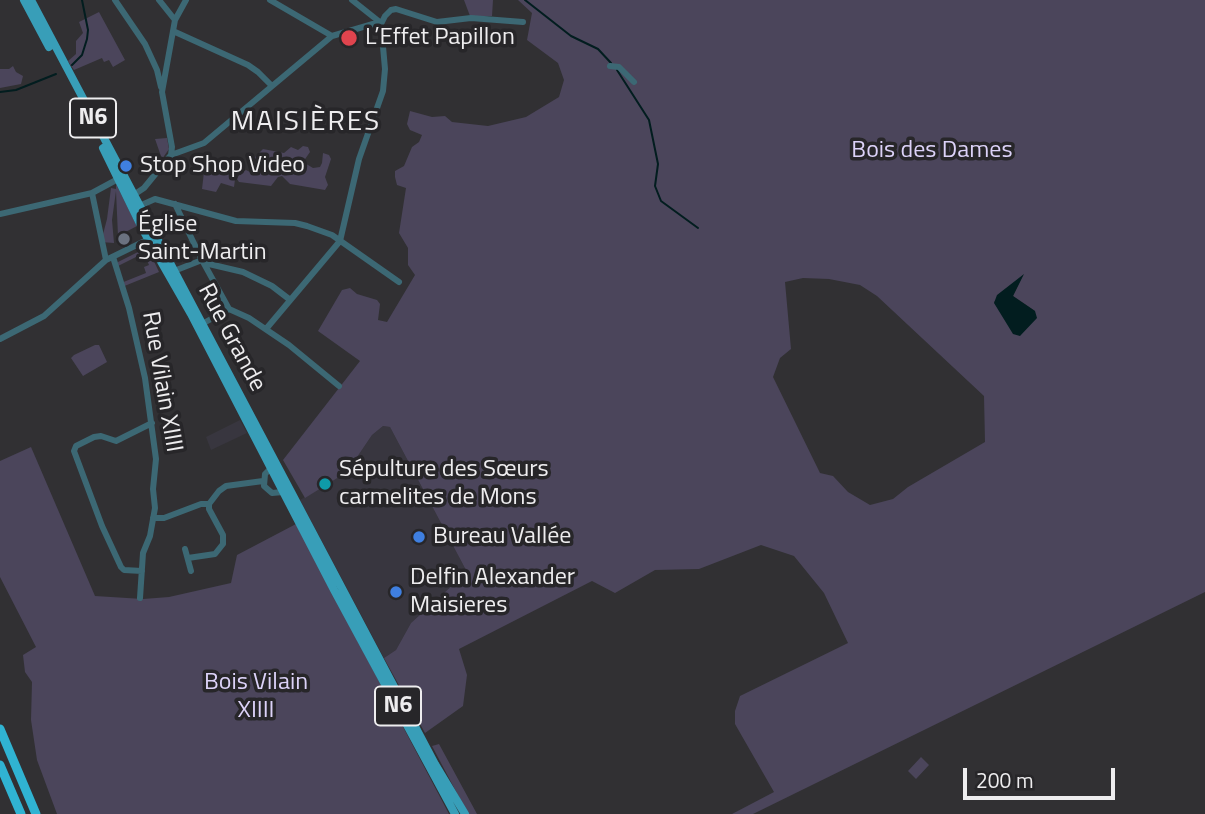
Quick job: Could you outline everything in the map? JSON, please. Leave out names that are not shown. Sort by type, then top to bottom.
[{"type":"highway","points":[[0,729],[36,814]]},
{"type":"highway","points":[[0,765],[21,814]]},
{"type":"main road","name":"Rue Grande","points":[[24,0],[130,197]]},
{"type":"main road","name":"Rue Grande","points":[[31,0],[283,492],[455,814]]},
{"type":"main road","name":"Rue Grande","points":[[152,238],[174,271],[435,764],[465,814]]},
{"type":"street","points":[[115,0],[145,44],[157,70],[172,147],[171,155]]},
{"type":"street","points":[[159,0],[176,20]]},
{"type":"street","points":[[162,92],[176,20],[186,0]]},
{"type":"street","points":[[270,0],[332,36]]},
{"type":"street","points":[[352,0],[381,23]]},
{"type":"street","points":[[266,329],[340,241],[359,159],[383,91],[385,69],[381,23],[385,16],[393,9],[437,22],[471,18],[523,22]]},
{"type":"street","points":[[130,197],[144,188],[166,158],[204,143],[332,36],[381,23]]},
{"type":"street","points":[[173,32],[248,65],[271,85]]},
{"type":"street","points":[[613,66],[634,82]]},
{"type":"street","points":[[0,214],[92,193],[118,179]]},
{"type":"street","name":"Rue Vilain XIIII","points":[[92,193],[109,259],[129,308],[152,423],[156,459],[153,489],[155,508],[150,536],[143,553],[140,598]]},
{"type":"street","points":[[136,208],[155,199],[236,221],[301,224],[340,241],[399,282]]},
{"type":"street","points":[[175,204],[229,309],[266,329],[339,386]]},
{"type":"street","points":[[0,339],[51,311],[109,259],[152,238]]},
{"type":"street","points":[[202,260],[248,274],[272,286],[289,299]]},
{"type":"street","points":[[174,271],[202,260]]},
{"type":"street","points":[[202,324],[229,309]]},
{"type":"street","points":[[142,571],[124,570],[121,567],[102,526],[74,451],[76,446],[94,438],[101,436],[116,441],[152,423]]},
{"type":"street","points":[[281,471],[271,468],[263,481],[270,492],[283,492]]},
{"type":"street","points":[[188,558],[215,554],[223,544],[223,536],[209,509],[209,504],[219,491],[226,486],[263,481]]},
{"type":"street","points":[[152,518],[164,518],[201,504],[209,504]]},
{"type":"street","points":[[185,549],[191,572]]},
{"type":"shaded area","points":[[240,420],[247,433],[211,450],[206,437]]},
{"type":"shaded area","points":[[383,426],[390,427],[467,572],[411,623],[396,650],[384,658],[300,500],[347,472],[372,435]]},
{"type":"green space","points":[[464,0],[493,0],[492,16],[470,16]]},
{"type":"green space","name":"Bois des Dames","points":[[518,0],[1205,0],[1205,592],[753,814],[732,814],[774,792],[735,724],[735,711],[740,696],[848,643],[824,593],[794,556],[761,545],[699,569],[655,570],[615,593],[592,581],[459,649],[467,675],[463,706],[425,733],[384,658],[396,650],[411,623],[467,572],[390,427],[383,426],[372,435],[347,472],[305,498],[283,460],[360,361],[318,331],[342,290],[350,288],[357,294],[377,300],[380,304],[378,320],[387,322],[415,275],[408,265],[408,248],[399,233],[406,188],[397,185],[395,177],[395,171],[404,166],[412,147],[419,142],[422,135],[410,130],[407,124],[410,111],[432,117],[445,116],[452,122],[488,126],[526,117],[559,97],[564,80],[558,63],[527,40],[532,13]],"holes":[[[1023,275],[1013,296],[1035,311],[1003,316],[994,302]],[[803,278],[829,279],[860,285],[877,296],[984,396],[985,442],[908,487],[893,499],[870,505],[848,492],[833,476],[820,473],[773,377],[780,358],[791,349],[785,282]]]},
{"type":"green space","points":[[99,12],[125,60],[113,67],[109,60],[104,62],[102,58],[74,70],[68,61],[76,54],[76,41],[83,33],[79,22]]},
{"type":"green space","points":[[13,66],[16,72],[23,76],[21,84],[0,88],[0,69]]},
{"type":"green space","points":[[167,138],[169,149],[162,159],[155,139]]},
{"type":"green space","points":[[303,146],[308,147],[310,152],[303,162],[313,168],[320,167],[323,153],[331,159],[325,177],[328,185],[325,190],[290,184],[282,176],[271,186],[239,182],[237,179],[240,173],[246,170],[250,172],[252,160],[263,149],[284,153],[291,147],[298,150]]},
{"type":"green space","points":[[229,171],[236,172],[234,187],[221,183],[216,192],[202,189],[204,172],[228,174]]},
{"type":"green space","points":[[116,184],[137,226],[118,236],[116,191],[112,220],[114,243],[101,242],[111,188],[116,189]]},
{"type":"green space","points":[[140,251],[151,255],[159,272],[122,287],[121,283],[146,273],[144,267],[149,265],[144,253],[118,266],[118,262]]},
{"type":"green space","points":[[99,345],[107,362],[83,376],[71,358]]},
{"type":"green space","name":"Bois Vilain XIIII","points":[[31,447],[95,596],[143,599],[169,597],[231,583],[237,555],[296,524],[449,814],[57,814],[37,760],[31,720],[32,682],[25,672],[23,655],[36,647],[0,577],[0,461]]},
{"type":"green space","points":[[439,744],[477,814],[468,814],[432,746]]},
{"type":"green space","points":[[921,757],[929,765],[916,779],[908,771]]},
{"type":"water","points":[[1024,274],[1013,296],[1035,311],[1037,318],[1020,336],[1013,334],[994,303],[997,295]]},
{"type":"waterway","points":[[72,65],[82,55],[87,39],[88,30],[82,0]]},
{"type":"waterway","points":[[525,0],[571,36],[598,49],[611,63]]},
{"type":"waterway","points":[[617,70],[649,120],[658,164],[655,186],[661,201],[698,228]]},
{"type":"waterway","points":[[0,92],[16,90],[56,74]]},
{"type":"place","name":"L’Effet Papillon","points":[[349,38]]},
{"type":"place","name":"Stop Shop Video","points":[[126,166]]},
{"type":"place","name":"Église Saint-Martin","points":[[124,239]]},
{"type":"place","name":"Sépulture des Sœurs carmelites de Mons","points":[[325,484]]},
{"type":"place","name":"Bureau Vallée","points":[[419,537]]},
{"type":"place","name":"Delfin Alexander Maisieres","points":[[396,592]]},
{"type":"district","name":"MAISIÈRES","points":[[306,123]]}]
